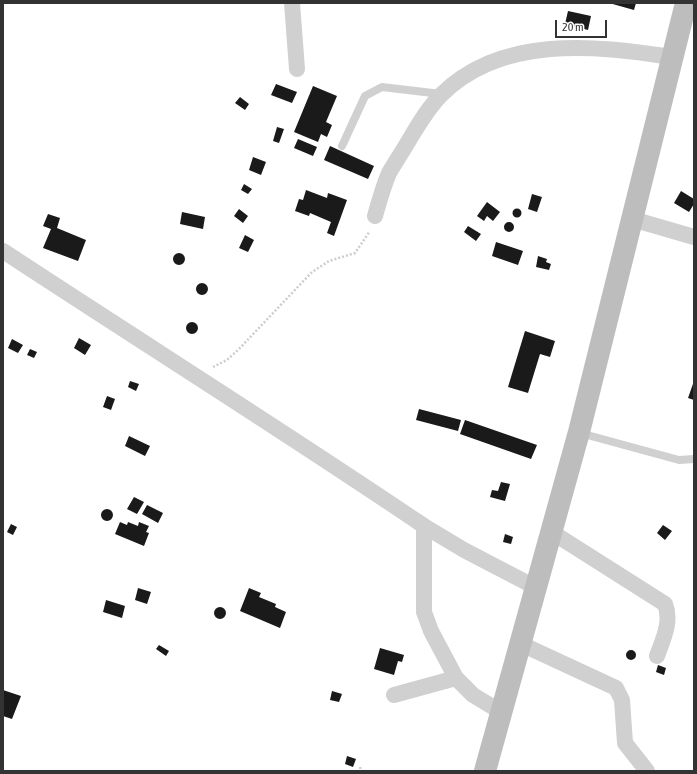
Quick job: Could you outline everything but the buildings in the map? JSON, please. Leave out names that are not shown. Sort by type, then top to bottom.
[{"type":"street","points":[[292,3],[297,68]]},
{"type":"street","points":[[485,771],[550,531],[579,432],[671,57],[686,3]]},
{"type":"street","points":[[375,216],[390,172],[428,111],[441,94],[480,66],[502,58],[529,52],[586,47],[623,50],[671,57]]},
{"type":"street","points":[[632,218],[694,237]]},
{"type":"street","points":[[3,251],[424,526],[464,550],[535,587]]},
{"type":"street","points":[[424,526],[424,612],[440,650],[456,678],[473,695],[501,712]]},
{"type":"street","points":[[550,531],[665,604],[668,613],[668,623],[657,656]]},
{"type":"street","points":[[519,643],[616,688],[622,700],[626,743],[647,771]]},
{"type":"street","points":[[394,695],[456,678]]},
{"type":"lane","points":[[342,146],[365,96],[376,90],[382,87],[441,94]]},
{"type":"lane","points":[[579,432],[678,460],[694,459]]},
{"type":"path","points":[[188,372],[208,369],[227,360],[312,272],[329,261],[355,253],[367,238],[375,216]]}]
